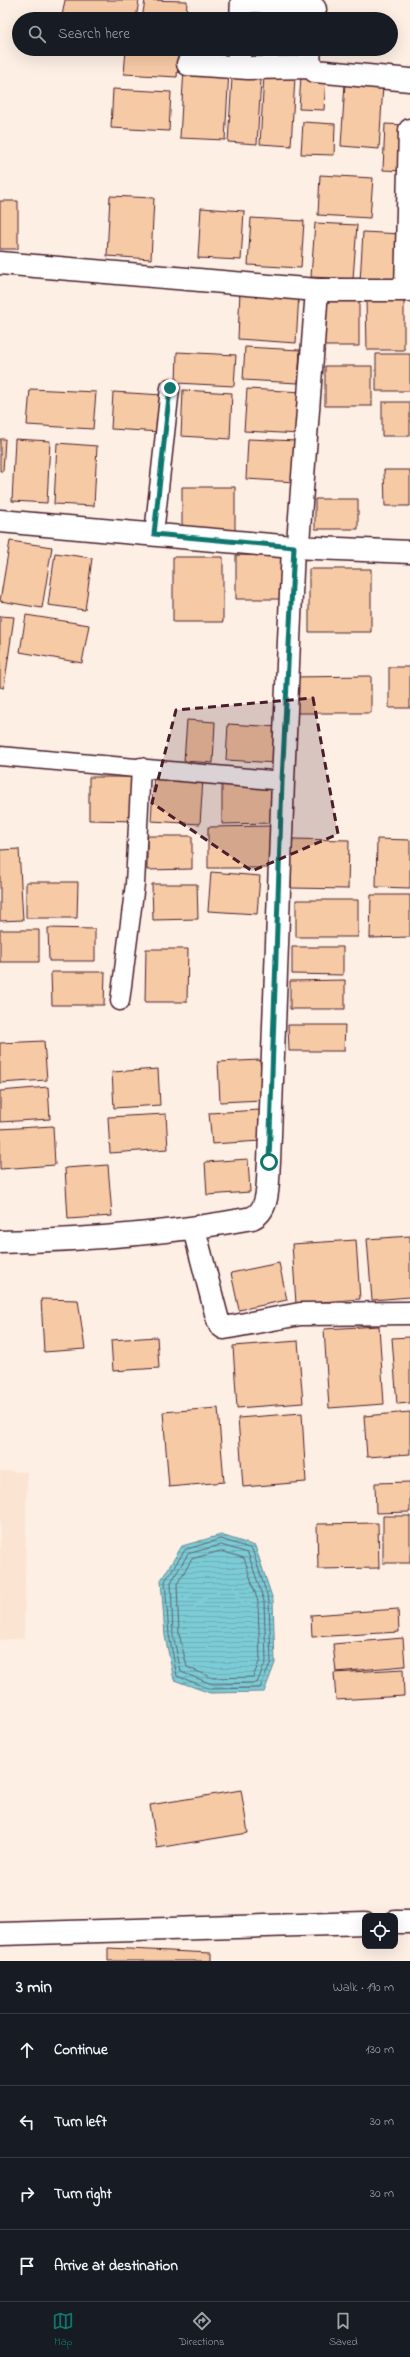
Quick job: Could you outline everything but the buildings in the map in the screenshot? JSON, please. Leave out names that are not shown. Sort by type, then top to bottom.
[{"type":"street","points":[[241,12],[242,0]]},
{"type":"street","points":[[247,0],[315,10]]},
{"type":"street","points":[[188,64],[239,58],[311,58],[315,71],[410,80]]},
{"type":"street","points":[[0,263],[317,290],[408,290],[410,130]]},
{"type":"street","points":[[0,1242],[89,1239],[194,1229],[252,1218],[260,1215],[265,1207],[269,1162],[282,781],[294,547],[298,543],[317,290]]},
{"type":"street","points":[[0,521],[294,547],[410,552]]},
{"type":"street","points":[[194,1229],[217,1317],[220,1325],[224,1328],[300,1314],[410,1313]]},
{"type":"street","points":[[398,1922],[410,1922]]},
{"type":"street","points":[[0,1934],[362,1923]]},
{"type":"lane","points":[[154,534],[170,388]]},
{"type":"lane","points":[[0,756],[141,767],[282,781]]},
{"type":"lane","points":[[120,1001],[135,884],[141,767]]},
{"type":"highlighted area","points":[[313,698],[338,834],[252,871],[152,803],[176,710]]},
{"type":"shaded area","points":[[0,1471],[27,1472],[24,1638],[0,1640]]},
{"type":"water","points":[[221,1535],[255,1546],[273,1600],[275,1663],[264,1692],[210,1693],[174,1680],[165,1636],[161,1580],[182,1546]]},
{"type":"route","points":[[170,388],[154,534],[294,547],[282,781],[269,1162]]}]
